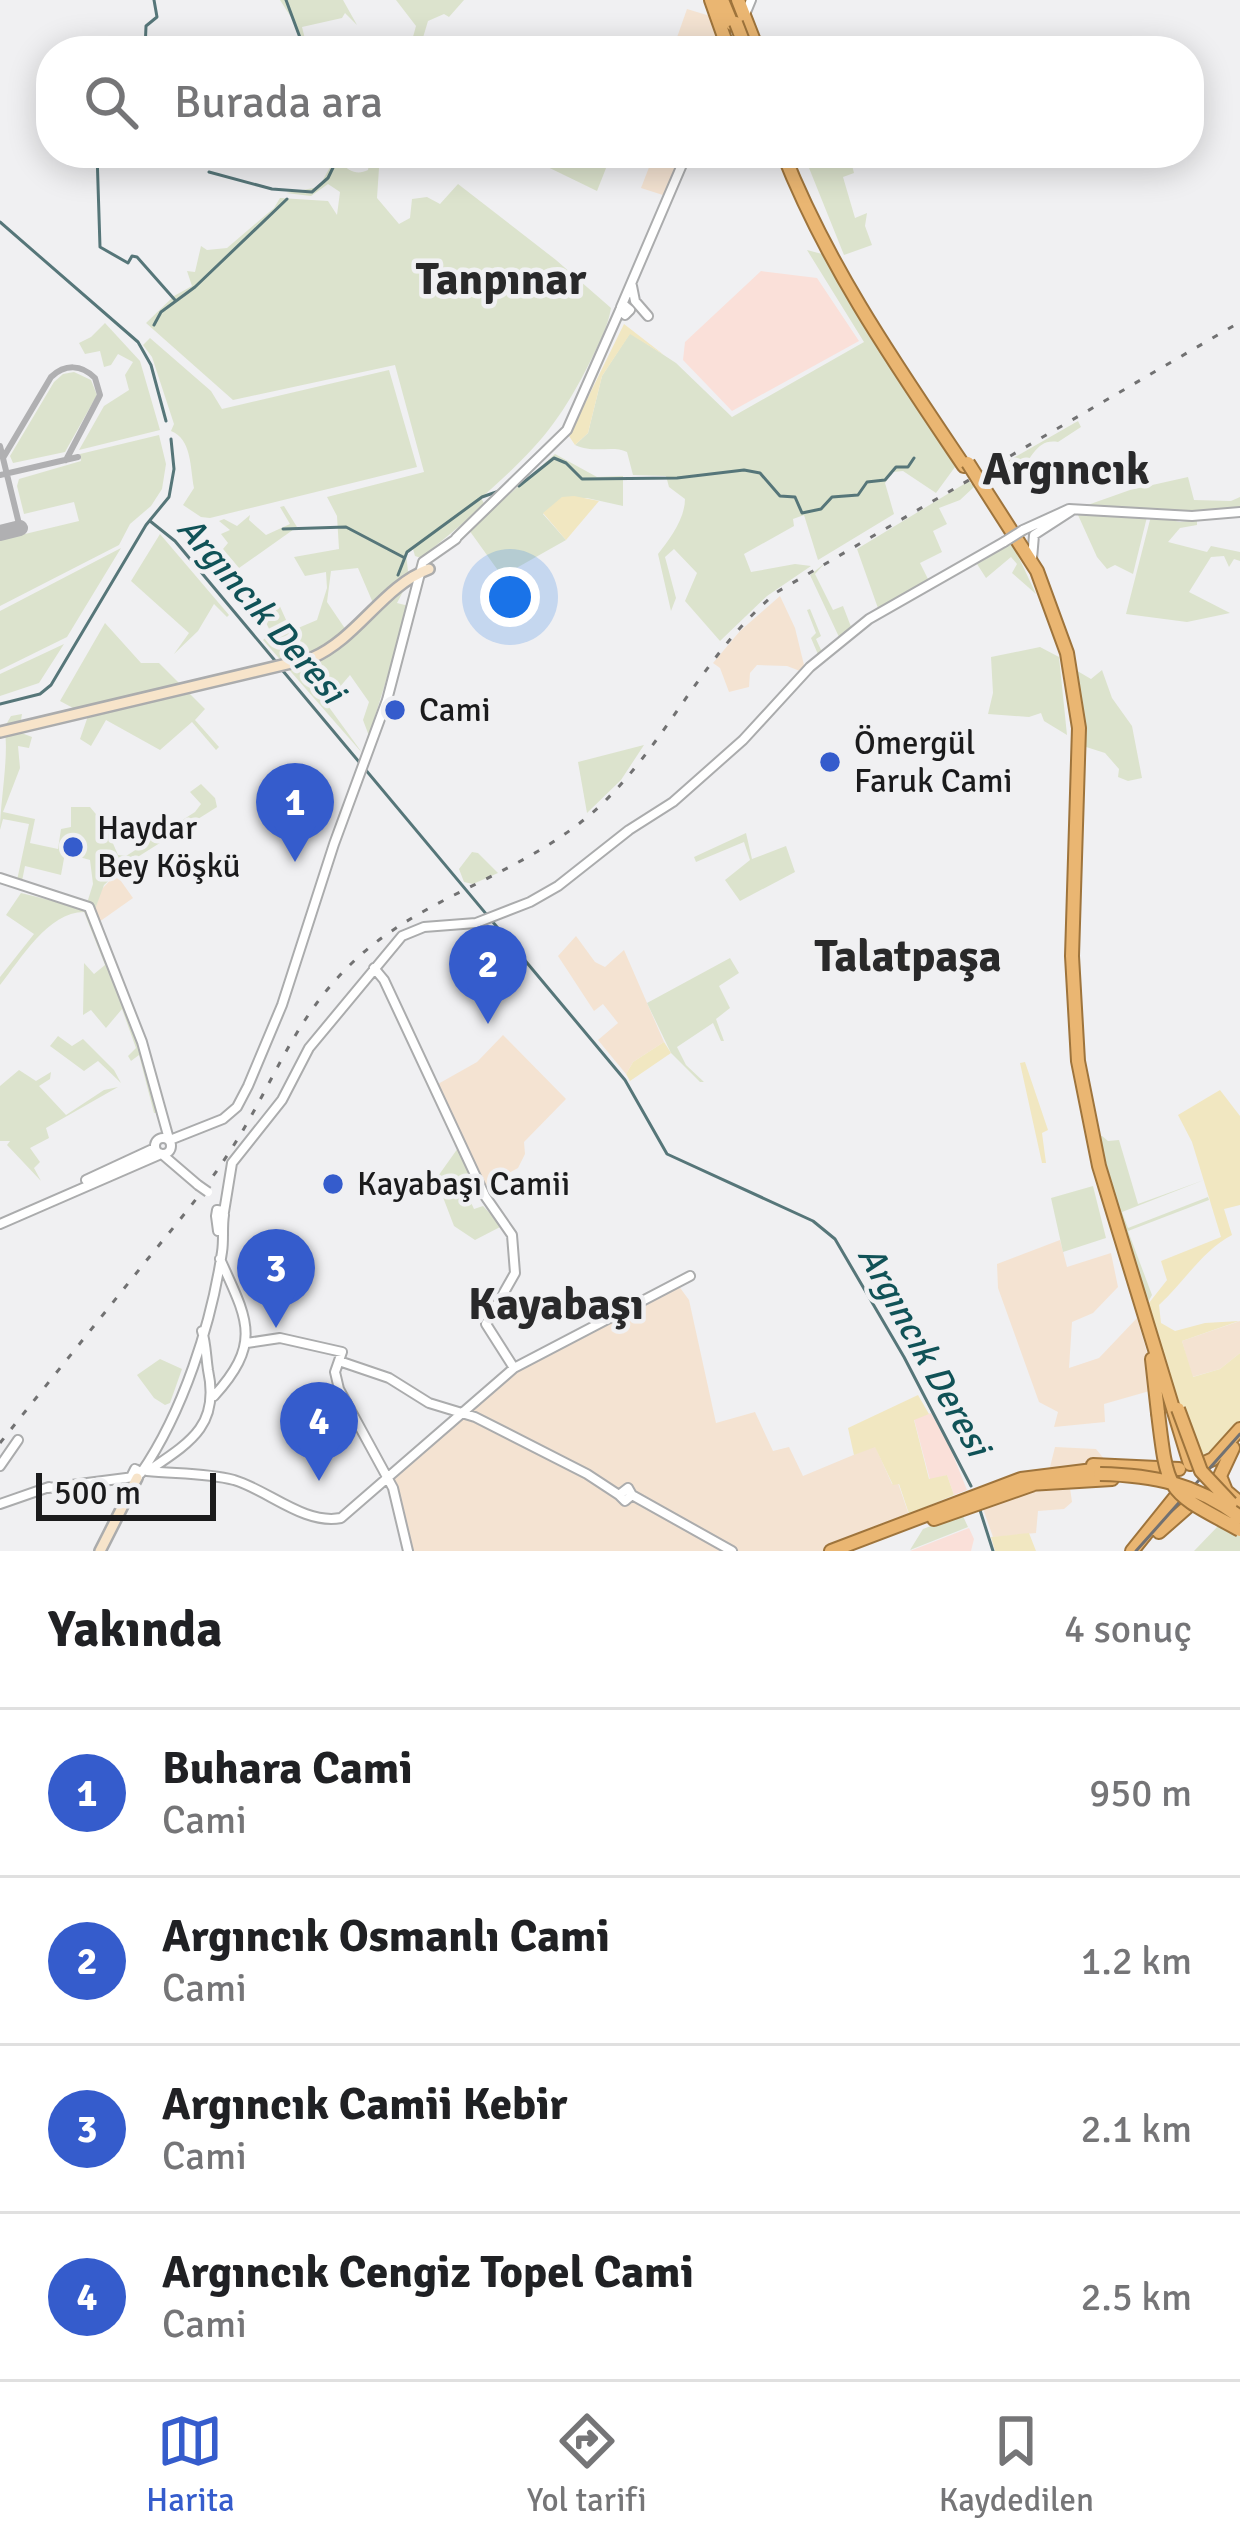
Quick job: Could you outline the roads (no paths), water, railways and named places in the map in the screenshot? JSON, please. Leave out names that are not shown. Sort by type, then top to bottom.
[{"type":"highway","points":[[711,0],[730,36]]},
{"type":"highway","points":[[724,0],[748,36]]},
{"type":"highway","points":[[737,36],[738,0]]},
{"type":"highway","points":[[791,168],[851,296],[1037,571],[1067,653],[1077,706],[1079,763],[1072,956],[1078,1061],[1099,1166],[1194,1467],[1227,1492]]},
{"type":"highway","points":[[979,483],[1040,587],[1069,682],[1075,763],[1068,956],[1074,1062],[1095,1167],[1151,1352],[1194,1467],[1211,1490],[1142,1551]]},
{"type":"highway","points":[[1151,1352],[1165,1473],[1175,1493],[1239,1515]]},
{"type":"highway","points":[[1164,1379],[1201,1472],[1239,1515]]},
{"type":"highway","points":[[1239,1515],[1220,1472],[1240,1429]]},
{"type":"highway","points":[[1132,1551],[1176,1494],[1173,1480],[1234,1443]]},
{"type":"highway","points":[[831,1551],[1045,1473],[1104,1464],[1194,1467],[1234,1443]]},
{"type":"highway","points":[[853,1551],[964,1503],[1030,1484],[1101,1472]]},
{"type":"highway","points":[[1045,1473],[1173,1476],[1212,1491],[1239,1515]]},
{"type":"highway","points":[[1030,1484],[1146,1480],[1239,1515]]},
{"type":"highway","points":[[1146,1480],[1167,1491],[1166,1511]]},
{"type":"main road","points":[[0,730],[310,655],[338,640],[427,565]]},
{"type":"main road","points":[[100,1551],[139,1473]]},
{"type":"street","points":[[737,21],[751,0]]},
{"type":"street","points":[[0,1221],[219,1121],[242,1098],[278,1016],[427,565],[567,430],[624,310],[681,168]]},
{"type":"street","points":[[632,285],[634,300],[648,316]]},
{"type":"street","points":[[1037,571],[1030,551],[1033,537],[1075,508]]},
{"type":"street","points":[[139,1473],[178,1402],[202,1331],[220,1257],[218,1207],[230,1167],[282,1100],[308,1048],[402,936],[462,927],[544,894],[673,802],[738,746],[810,667],[875,615],[1060,511],[1192,516],[1240,512]]},
{"type":"street","points":[[0,878],[89,907],[142,1042],[166,1142],[218,1207]]},
{"type":"street","points":[[374,968],[384,980],[485,1196],[513,1238],[515,1273],[486,1324],[514,1368]]},
{"type":"street","points":[[213,1397],[233,1372],[247,1342],[241,1308],[220,1257]]},
{"type":"street","points":[[139,1473],[175,1400],[216,1276]]},
{"type":"street","points":[[0,1504],[48,1488],[139,1473],[236,1481],[301,1511],[331,1520],[344,1517],[514,1368],[690,1276]]},
{"type":"street","points":[[139,1473],[200,1428],[210,1414],[213,1397],[202,1331]]},
{"type":"street","points":[[247,1342],[287,1339],[342,1352],[335,1376],[342,1398],[398,1502],[408,1551]]},
{"type":"street","points":[[339,1360],[389,1378],[430,1403],[475,1417],[729,1551]]},
{"type":"street","points":[[0,1466],[18,1440]]},
{"type":"waterway","points":[[146,36],[146,26],[157,17],[154,0]]},
{"type":"waterway","points":[[286,0],[299,36]]},
{"type":"waterway","points":[[97,168],[100,247],[128,263],[132,256],[137,257],[175,300]]},
{"type":"waterway","points":[[209,172],[272,189],[312,192],[333,168]]},
{"type":"waterway","points":[[154,325],[161,312],[195,287],[287,199]]},
{"type":"waterway","points":[[0,222],[138,342],[151,365],[166,421]]},
{"type":"waterway","points":[[0,704],[40,694],[51,685],[146,525],[169,497],[174,469],[171,439]]},
{"type":"waterway","points":[[519,486],[554,458],[582,479],[677,478],[744,470],[760,473],[780,496],[795,497],[802,513],[821,509],[832,497],[858,495],[867,482],[885,480],[896,467],[908,467],[914,458]]},
{"type":"waterway","points":[[398,575],[407,552],[482,497],[502,490]]},
{"type":"waterway","name":"Argıncık Deresi","points":[[150,521],[175,541],[277,663]]},
{"type":"waterway","points":[[283,529],[346,527],[403,557]]},
{"type":"waterway","name":"Argıncık Deresi","points":[[283,671],[625,1080],[667,1154],[813,1221],[835,1239],[971,1486]]},
{"type":"waterway","points":[[979,1507],[993,1551]]},
{"type":"tram line","points":[[1136,1551],[1240,1434]]},
{"type":"railway","points":[[0,1443],[210,1181],[314,1007],[353,962],[412,918],[543,848],[604,802],[649,750],[728,641],[777,592],[1240,322]]},
{"type":"place","name":"Cami","points":[[395,710]]},
{"type":"place","name":"Ömergül Faruk Cami","points":[[830,762]]},
{"type":"place","name":"Haydar Bey Köşkü","points":[[73,847]]},
{"type":"place","name":"Buhara Cami","points":[[295,862]]},
{"type":"place","name":"Argıncık Osmanlı Cami","points":[[488,1024]]},
{"type":"place","name":"Kayabaşı Camii","points":[[333,1184]]},
{"type":"place","name":"Argıncık Camii Kebir","points":[[276,1328]]},
{"type":"place","name":"Argıncık Cengiz Topel Cami","points":[[319,1481]]},
{"type":"district","name":"Tanpınar","points":[[501,279]]},
{"type":"district","name":"Argıncık","points":[[1066,469]]},
{"type":"district","name":"Talatpaşa","points":[[908,956]]},
{"type":"district","name":"Kayabaşı","points":[[556,1304]]}]
